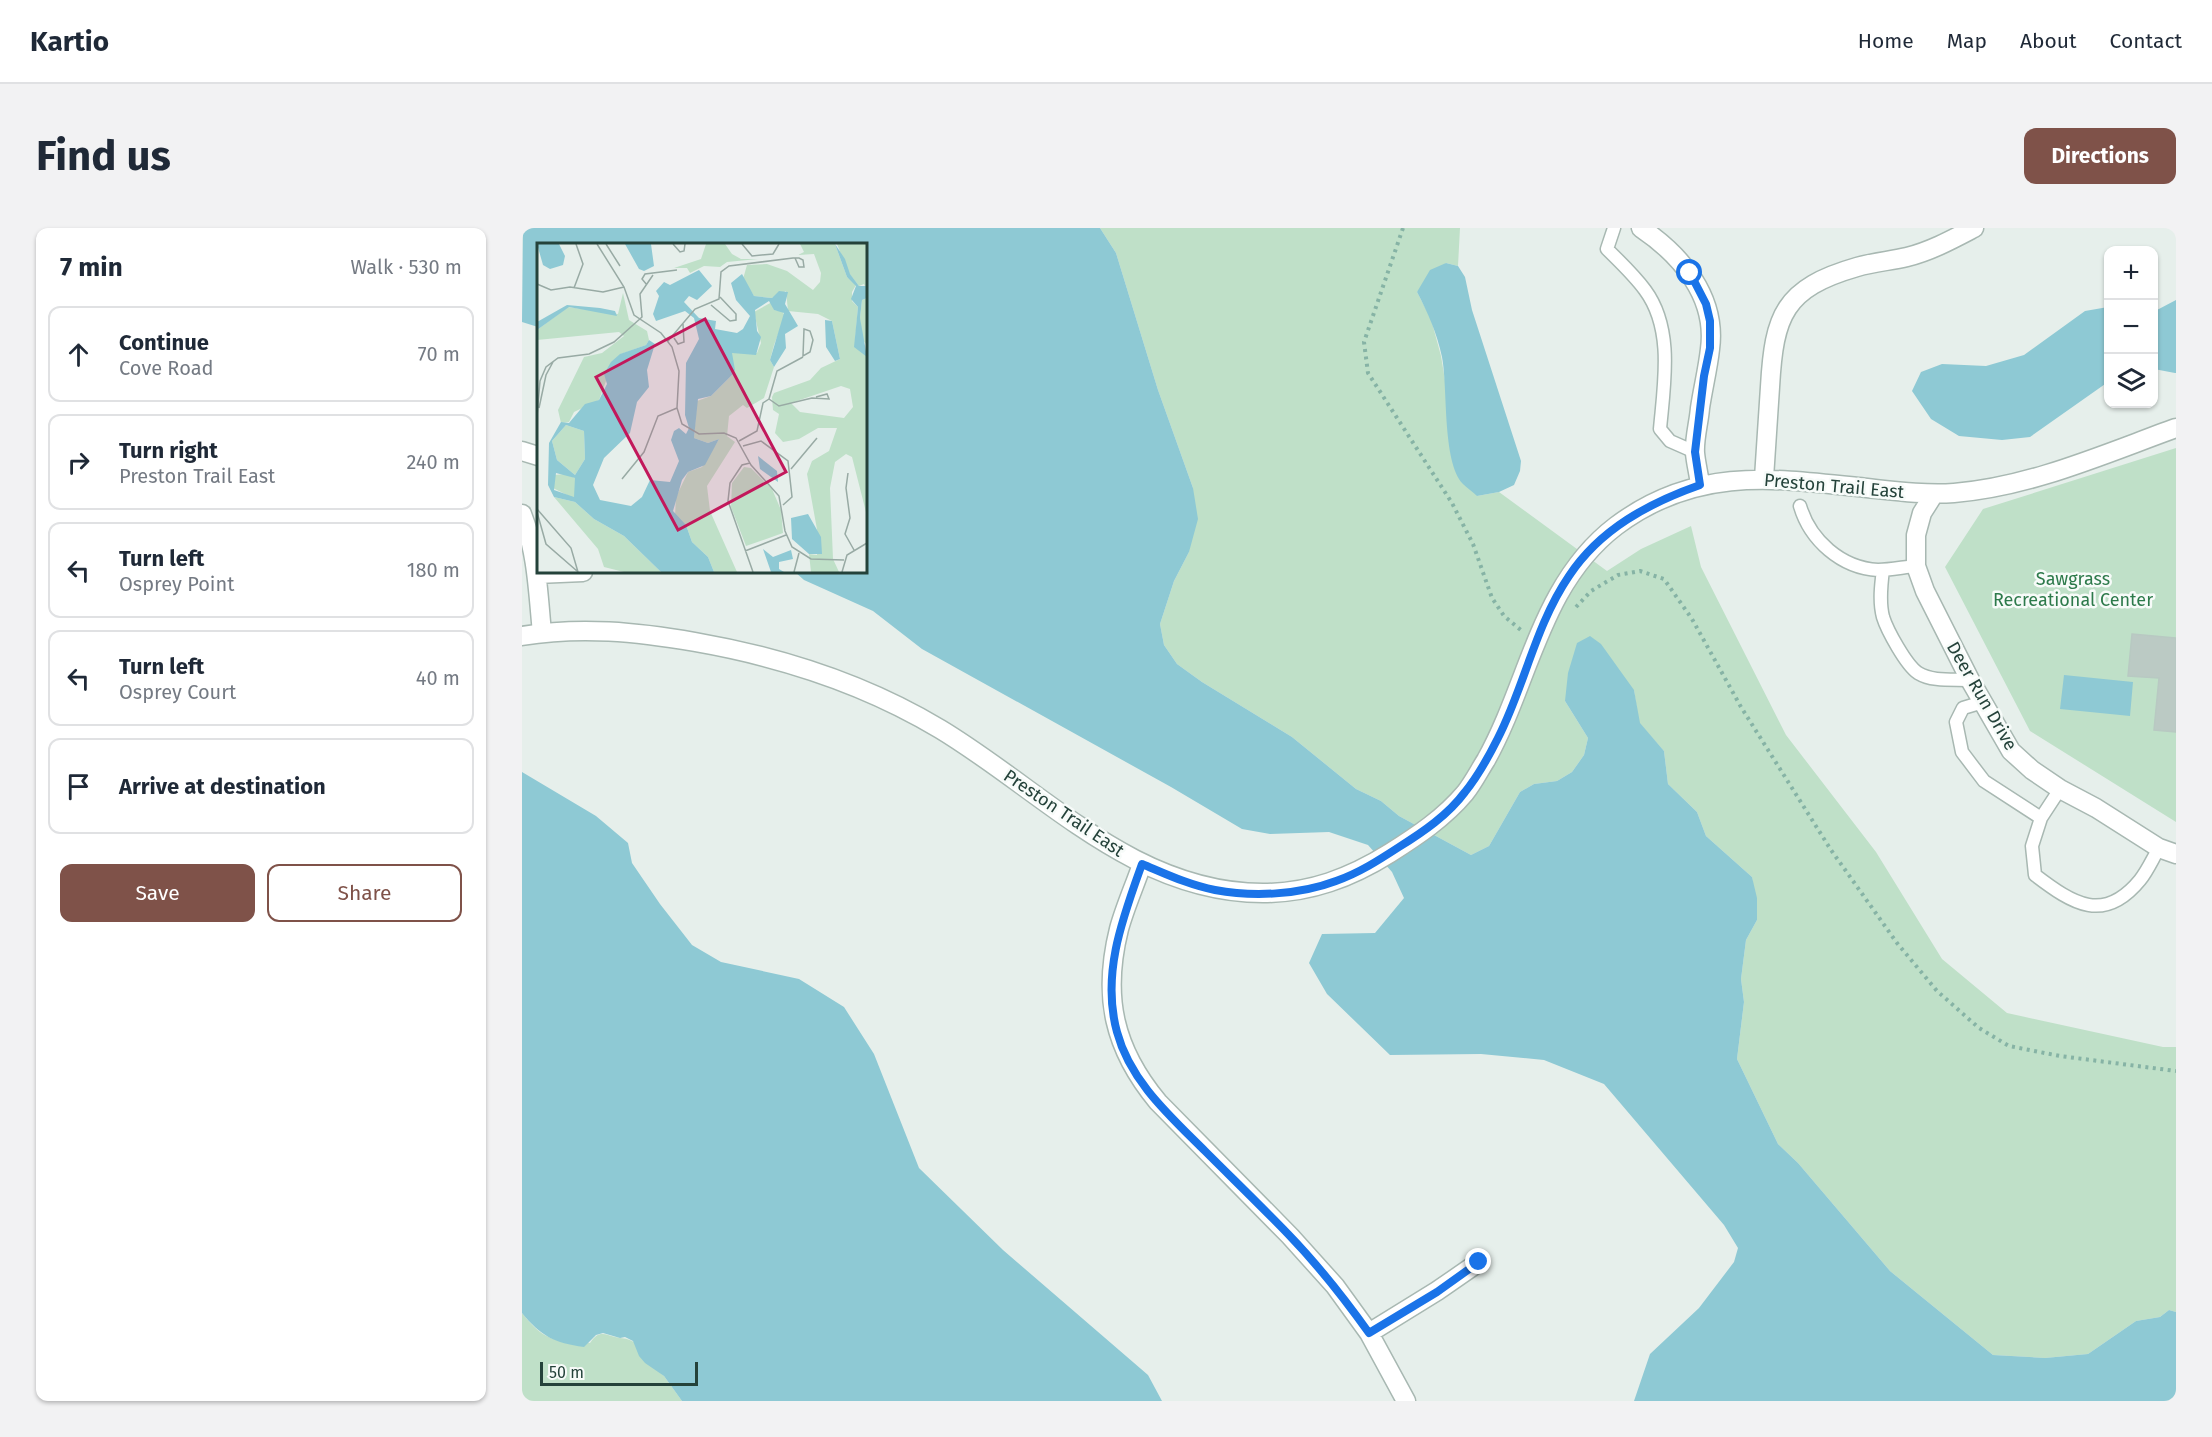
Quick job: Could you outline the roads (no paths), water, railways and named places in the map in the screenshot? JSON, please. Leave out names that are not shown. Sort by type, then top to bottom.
[{"type":"street","points":[[1641,228],[1690,273],[1706,304],[1710,321],[1710,348],[1704,376],[1695,452],[1700,485]]},
{"type":"street","points":[[1764,478],[1772,349],[1777,327],[1788,306],[1811,285],[1848,270],[1877,261],[1907,256],[1945,243],[1974,228]]},
{"type":"street","name":"Preston Trail East","points":[[522,636],[610,630],[656,635],[724,647],[787,662],[841,681],[892,703],[942,730],[1100,840],[1142,864],[1186,882],[1216,890],[1262,893],[1302,891],[1335,882],[1365,868],[1434,824],[1464,794],[1498,738],[1550,607],[1569,575],[1585,555],[1611,530],[1632,515],[1665,497],[1700,485],[1764,478],[1934,494],[1956,493],[2052,473],[2176,428]]},
{"type":"street","points":[[522,451],[537,456]]},
{"type":"street","name":"Deer Run Drive","points":[[1934,494],[1922,513],[1917,535],[1916,566],[1925,591],[1970,680],[2011,752],[2060,789],[2168,851]]},
{"type":"street","points":[[522,514],[537,574],[542,633]]},
{"type":"street","points":[[537,574],[560,573]]},
{"type":"street","points":[[1142,864],[1119,929],[1113,966],[1112,1004],[1117,1032],[1127,1057],[1140,1081],[1158,1102],[1290,1236],[1335,1286],[1369,1333],[1406,1401]]},
{"type":"street","points":[[1369,1333],[1437,1292],[1479,1262]]},
{"type":"lane","points":[[1614,228],[1607,249],[1646,291],[1662,325],[1665,368],[1660,429],[1670,441],[1695,452]]},
{"type":"lane","points":[[1800,506],[1803,517],[1816,538],[1835,556],[1856,565],[1883,570],[1916,566]]},
{"type":"lane","points":[[1883,570],[1880,590],[1884,618],[1903,656],[1918,673],[1937,679],[1970,680]]},
{"type":"lane","points":[[1983,702],[1963,708],[1956,722],[1962,752],[1984,782],[2041,819]]},
{"type":"lane","points":[[2060,789],[2041,819],[2032,846],[2036,875],[2060,894],[2093,907],[2118,901],[2168,851]]},
{"type":"water","points":[[523,228],[1100,228],[1116,253],[1158,390],[1193,488],[1198,519],[1189,552],[1174,581],[1160,624],[1164,645],[1177,664],[1292,737],[1356,789],[1381,801],[1399,816],[1471,855],[1489,846],[1520,792],[1534,784],[1557,781],[1572,772],[1584,755],[1588,738],[1565,701],[1568,673],[1577,643],[1590,636],[1601,644],[1634,690],[1640,723],[1664,751],[1668,784],[1697,812],[1706,836],[1752,877],[1757,898],[1757,920],[1746,940],[1741,979],[1744,1002],[1737,1059],[1778,1144],[1798,1163],[1890,1271],[1993,1355],[2045,1358],[2088,1354],[2136,1321],[2160,1317],[2169,1310],[2176,1312],[2176,1401],[1634,1401],[1650,1354],[1699,1308],[1734,1262],[1738,1248],[1724,1225],[1604,1084],[1544,1060],[1481,1054],[1390,1055],[1327,994],[1309,963],[1322,934],[1375,933],[1404,898],[1392,872],[1368,845],[1329,832],[1270,834],[1242,829],[922,649],[873,611],[804,580],[796,573],[867,573],[867,243],[537,243],[537,327],[522,322]]},
{"type":"water","points":[[1446,263],[1458,266],[1465,277],[1472,310],[1521,461],[1520,471],[1514,485],[1499,492],[1477,496],[1463,484],[1456,473],[1449,442],[1442,357],[1432,323],[1417,292],[1430,270]]},
{"type":"water","points":[[2176,300],[2176,373],[2158,370],[2158,309]]},
{"type":"water","points":[[2104,308],[2104,385],[2030,437],[2002,440],[1959,436],[1931,419],[1912,391],[1921,372],[1942,364],[1986,366],[2024,355],[2085,311]]},
{"type":"water","points":[[2064,675],[2133,682],[2130,716],[2060,709]]},
{"type":"water","points":[[522,772],[596,816],[628,843],[632,863],[692,945],[721,962],[799,979],[844,1007],[874,1054],[919,1168],[1003,1250],[1148,1375],[1162,1401],[682,1401],[664,1376],[639,1356],[633,1341],[625,1337],[620,1338],[603,1333],[596,1335],[584,1347],[556,1341],[535,1327],[522,1313]]},
{"type":"park label","name":"Sawgrass Recreational Center","points":[[2073,589]]}]
